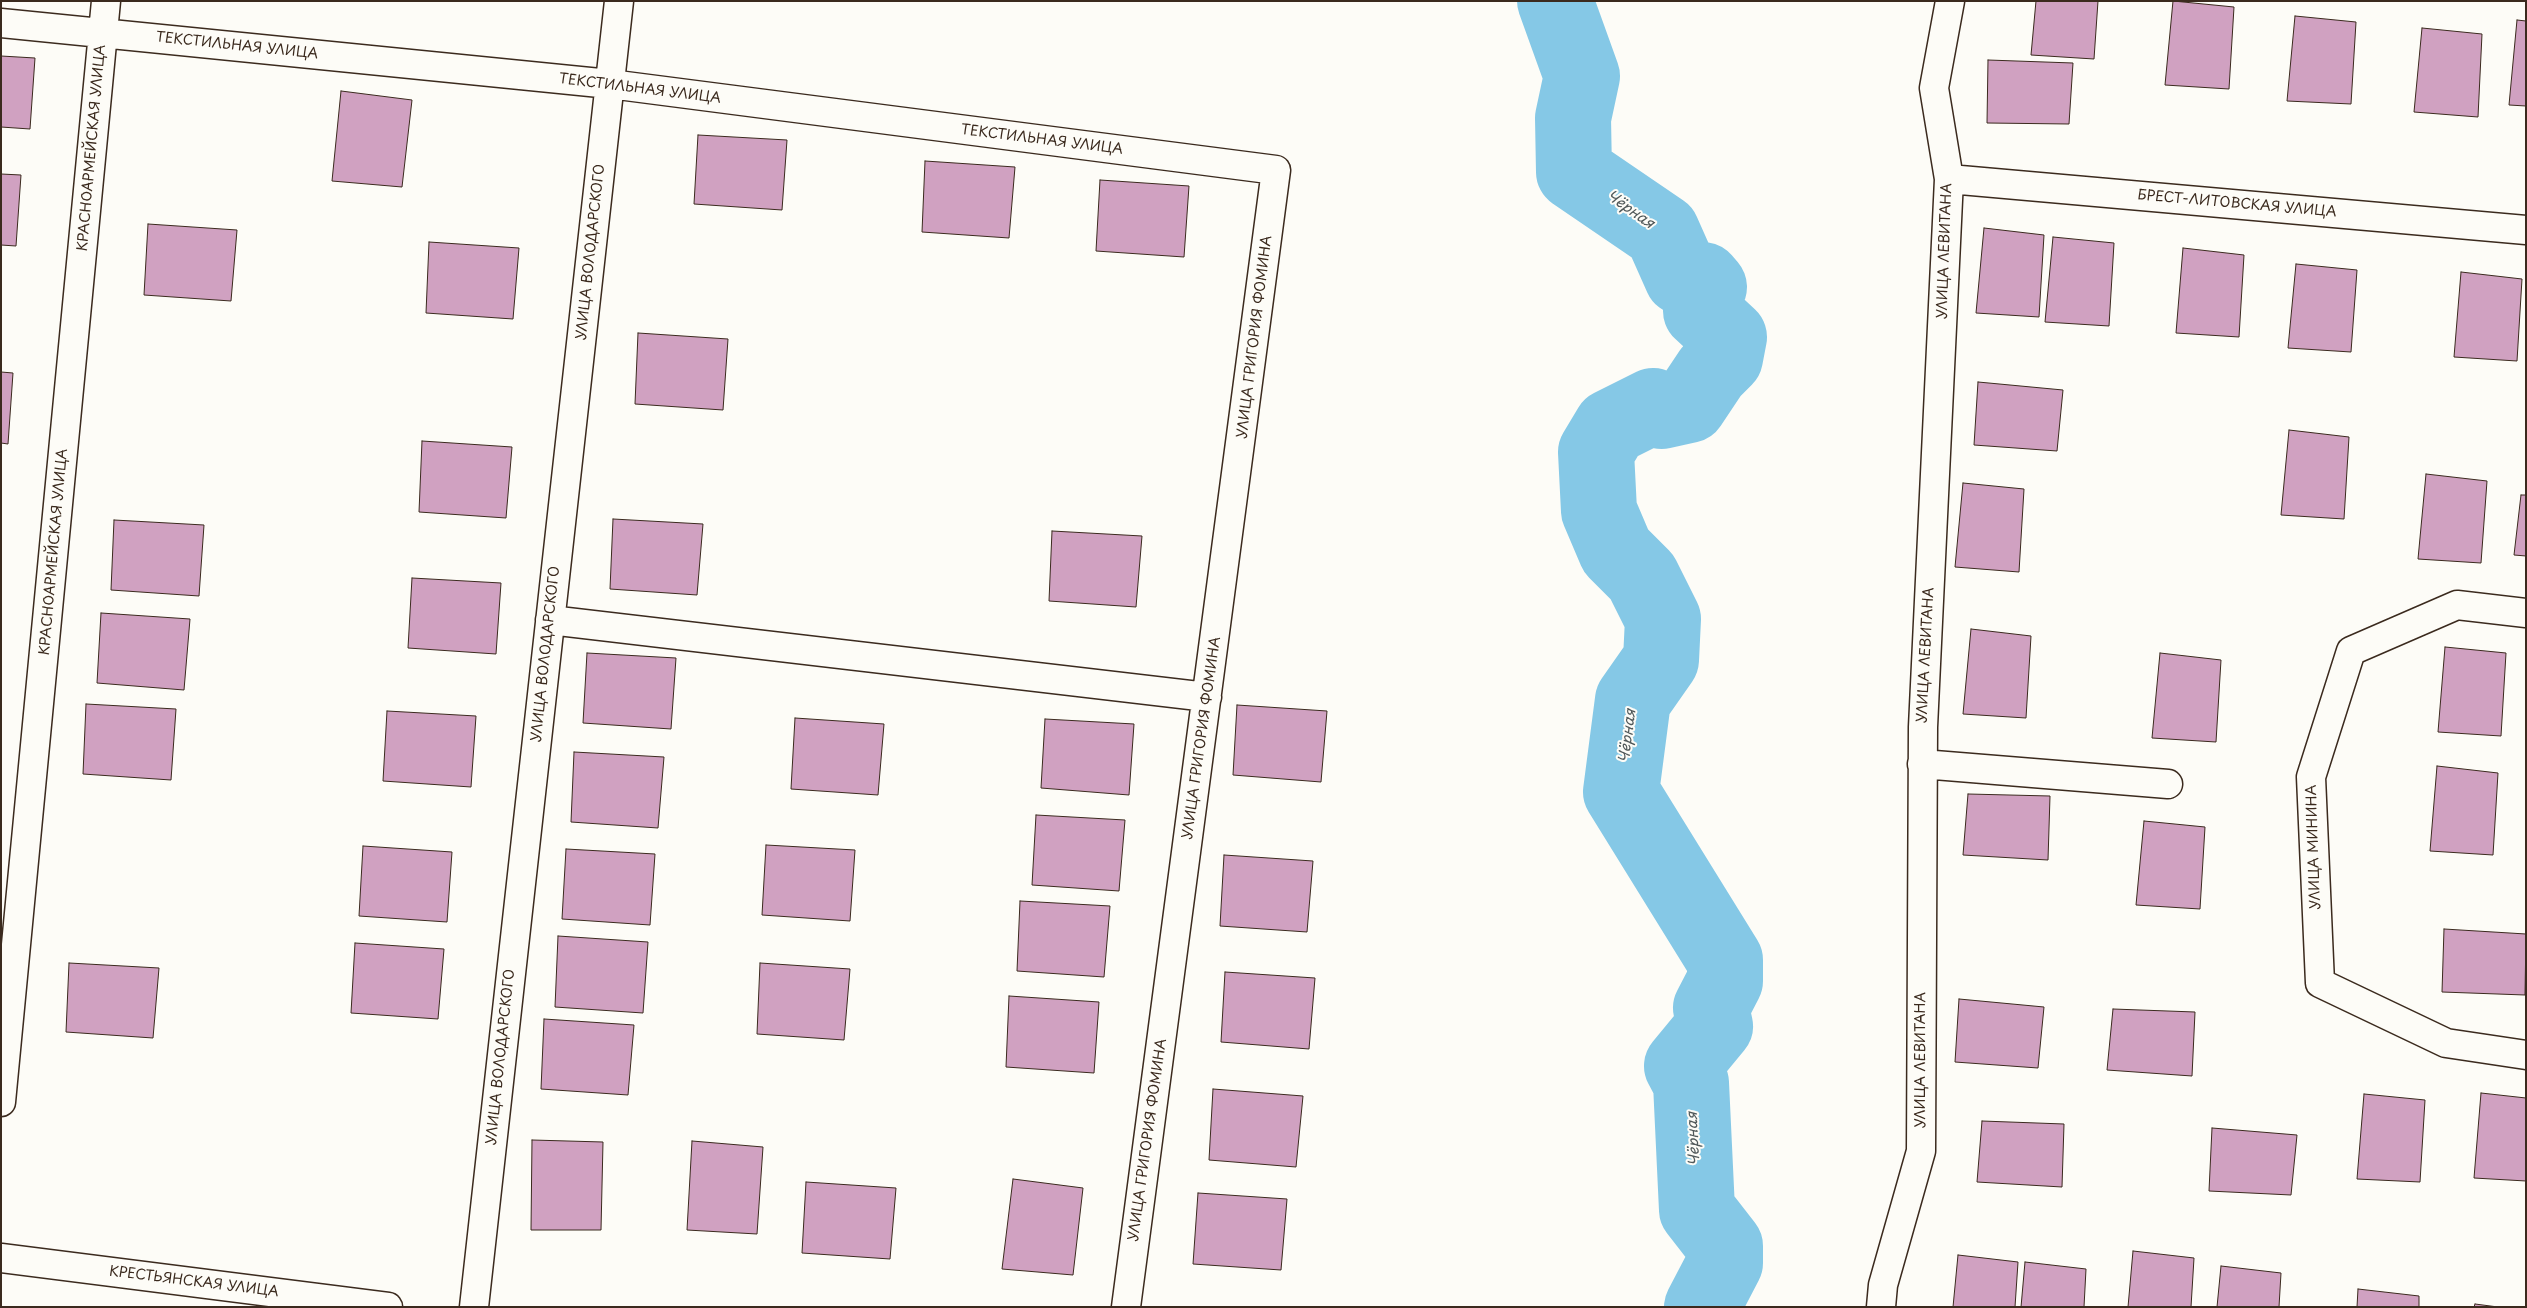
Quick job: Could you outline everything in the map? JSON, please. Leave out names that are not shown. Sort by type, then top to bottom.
[{"type":"street","name":"КРАСНОАРМЕЙСКАЯ УЛИЦА","points":[[1,1102],[106,1]]},
{"type":"street","name":"УЛИЦА ВОЛОДАРСКОГО","points":[[474,1307],[619,1]]},
{"type":"street","name":"УЛИЦА ЛЕВИТАНА","points":[[1881,1307],[1883,1285],[1921,1151],[1922,764],[1949,179],[1934,88],[1950,1]]},
{"type":"street","name":"ТЕКСТИЛЬНАЯ УЛИЦА","points":[[1,23],[610,84],[1276,170]]},
{"type":"street","name":"УЛИЦА ГРИГОРИЯ ФОМИНА","points":[[1126,1307],[1276,170]]},
{"type":"street","name":"БРЕСТ-ЛИТОВСКАЯ УЛИЦА","points":[[1949,179],[2526,230]]},
{"type":"street","name":"УЛИЦА МИНИНА","points":[[2526,613],[2456,605],[2351,652],[2311,778],[2320,983],[2446,1043],[2526,1055]]},
{"type":"street","points":[[550,620],[1207,697]]},
{"type":"street","points":[[1922,764],[2168,784]]},
{"type":"street","name":"КРЕСТЬЯНСКАЯ УЛИЦА","points":[[1,1258],[388,1307]]},
{"type":"building","points":[[2036,1],[2098,1],[2094,59],[2031,55]]},
{"type":"building","points":[[2173,1],[2234,7],[2229,89],[2165,85]]},
{"type":"building","points":[[2295,16],[2356,22],[2351,104],[2287,101]]},
{"type":"building","points":[[2517,20],[2526,21],[2526,106],[2509,105]]},
{"type":"building","points":[[2422,28],[2482,34],[2478,117],[2414,112]]},
{"type":"building","points":[[1,56],[35,58],[30,129],[1,127]]},
{"type":"building","points":[[1988,60],[2073,63],[2069,124],[1987,123]]},
{"type":"building","points":[[341,91],[412,100],[402,187],[332,181]]},
{"type":"building","points":[[698,135],[787,140],[782,210],[694,204]]},
{"type":"building","points":[[925,161],[1015,167],[1009,238],[922,232]]},
{"type":"building","points":[[1,174],[21,175],[16,246],[1,245]]},
{"type":"building","points":[[1100,180],[1189,186],[1184,257],[1096,251]]},
{"type":"building","points":[[148,224],[237,230],[231,301],[144,295]]},
{"type":"building","points":[[1984,228],[2044,235],[2039,317],[1976,313]]},
{"type":"building","points":[[2053,237],[2114,243],[2109,326],[2045,322]]},
{"type":"building","points":[[429,242],[519,248],[513,319],[426,313]]},
{"type":"building","points":[[2183,248],[2244,255],[2239,337],[2176,333]]},
{"type":"building","points":[[2296,264],[2357,270],[2351,352],[2288,348]]},
{"type":"building","points":[[2461,272],[2522,279],[2517,361],[2454,357]]},
{"type":"building","points":[[638,333],[728,339],[723,410],[635,404]]},
{"type":"building","points":[[1,372],[13,373],[8,444],[1,443]]},
{"type":"building","points":[[1978,382],[2063,390],[2057,451],[1974,445]]},
{"type":"building","points":[[2289,430],[2349,437],[2344,519],[2281,515]]},
{"type":"building","points":[[422,441],[512,447],[506,518],[419,512]]},
{"type":"building","points":[[2426,474],[2487,481],[2481,563],[2418,559]]},
{"type":"building","points":[[1963,483],[2024,489],[2019,572],[1955,567]]},
{"type":"building","points":[[2521,495],[2526,495],[2526,556],[2514,555]]},
{"type":"building","points":[[613,519],[703,524],[697,595],[610,589]]},
{"type":"building","points":[[114,520],[204,525],[199,596],[111,590]]},
{"type":"building","points":[[1052,531],[1142,536],[1136,607],[1049,601]]},
{"type":"building","points":[[412,578],[501,583],[496,654],[408,648]]},
{"type":"building","points":[[101,613],[190,619],[184,690],[97,683]]},
{"type":"building","points":[[1971,629],[2031,636],[2026,718],[1963,714]]},
{"type":"building","points":[[2445,647],[2506,653],[2501,736],[2438,732]]},
{"type":"building","points":[[587,653],[676,658],[671,729],[583,723]]},
{"type":"building","points":[[2160,653],[2221,660],[2216,742],[2152,738]]},
{"type":"building","points":[[86,704],[176,709],[171,780],[83,774]]},
{"type":"building","points":[[1237,705],[1327,711],[1321,782],[1233,775]]},
{"type":"building","points":[[387,711],[476,716],[471,787],[383,781]]},
{"type":"building","points":[[795,718],[884,724],[878,795],[791,789]]},
{"type":"building","points":[[1045,719],[1134,724],[1129,795],[1041,788]]},
{"type":"building","points":[[574,752],[664,757],[658,828],[571,822]]},
{"type":"building","points":[[2437,766],[2498,773],[2493,855],[2430,851]]},
{"type":"building","points":[[1968,794],[2050,796],[2048,860],[1963,855]]},
{"type":"building","points":[[1036,815],[1125,820],[1119,891],[1032,885]]},
{"type":"building","points":[[2144,821],[2205,827],[2200,909],[2136,905]]},
{"type":"building","points":[[766,845],[855,850],[850,921],[762,915]]},
{"type":"building","points":[[363,846],[452,852],[447,922],[359,916]]},
{"type":"building","points":[[566,849],[655,854],[650,925],[562,919]]},
{"type":"building","points":[[1224,855],[1313,861],[1307,932],[1220,926]]},
{"type":"building","points":[[1020,901],[1110,906],[1104,977],[1017,971]]},
{"type":"building","points":[[2444,929],[2526,934],[2525,995],[2442,992]]},
{"type":"building","points":[[558,936],[648,942],[643,1013],[555,1007]]},
{"type":"building","points":[[355,943],[444,949],[438,1019],[351,1013]]},
{"type":"building","points":[[69,963],[159,968],[153,1038],[66,1032]]},
{"type":"building","points":[[760,963],[850,969],[844,1040],[757,1034]]},
{"type":"building","points":[[1225,972],[1315,978],[1309,1049],[1221,1042]]},
{"type":"building","points":[[1009,996],[1099,1002],[1094,1073],[1006,1067]]},
{"type":"building","points":[[1959,999],[2044,1007],[2038,1068],[1955,1062]]},
{"type":"building","points":[[2113,1009],[2195,1012],[2192,1076],[2107,1070]]},
{"type":"building","points":[[544,1019],[634,1025],[628,1095],[541,1089]]},
{"type":"building","points":[[1213,1089],[1303,1096],[1296,1167],[1209,1160]]},
{"type":"building","points":[[2481,1093],[2526,1098],[2526,1181],[2474,1178]]},
{"type":"building","points":[[2364,1094],[2425,1100],[2420,1182],[2357,1179]]},
{"type":"building","points":[[1982,1121],[2064,1124],[2062,1187],[1977,1182]]},
{"type":"building","points":[[2212,1128],[2297,1135],[2291,1195],[2209,1191]]},
{"type":"building","points":[[532,1140],[603,1142],[601,1230],[531,1230]]},
{"type":"building","points":[[692,1141],[763,1147],[757,1234],[687,1230]]},
{"type":"building","points":[[1013,1179],[1083,1188],[1073,1275],[1002,1269]]},
{"type":"building","points":[[806,1182],[896,1188],[890,1259],[802,1253]]},
{"type":"building","points":[[1198,1193],[1287,1199],[1281,1270],[1193,1264]]},
{"type":"building","points":[[2133,1251],[2194,1258],[2191,1307],[2128,1307]]},
{"type":"building","points":[[1958,1255],[2018,1262],[2015,1307],[1953,1307]]},
{"type":"building","points":[[2025,1262],[2086,1269],[2084,1307],[2021,1307]]},
{"type":"building","points":[[2221,1266],[2281,1273],[2279,1307],[2217,1307]]},
{"type":"building","points":[[2358,1289],[2419,1296],[2419,1307],[2357,1307]]},
{"type":"building","points":[[2475,1304],[2498,1307],[2474,1307]]},
{"type":"waterway","name":"Чёрная","points":[[1555,1],[1582,76],[1573,118],[1574,172],[1662,232],[1682,277],[1703,280],[1709,287],[1703,295],[1701,311],[1729,337],[1725,358],[1711,372],[1689,405],[1662,411],[1653,406],[1611,427],[1596,452],[1599,511],[1616,551],[1642,577],[1663,619],[1661,660],[1633,700],[1621,792],[1725,960],[1725,981],[1711,1008],[1715,1026],[1682,1066],[1691,1083],[1697,1210],[1725,1246],[1725,1263],[1702,1307]]}]
